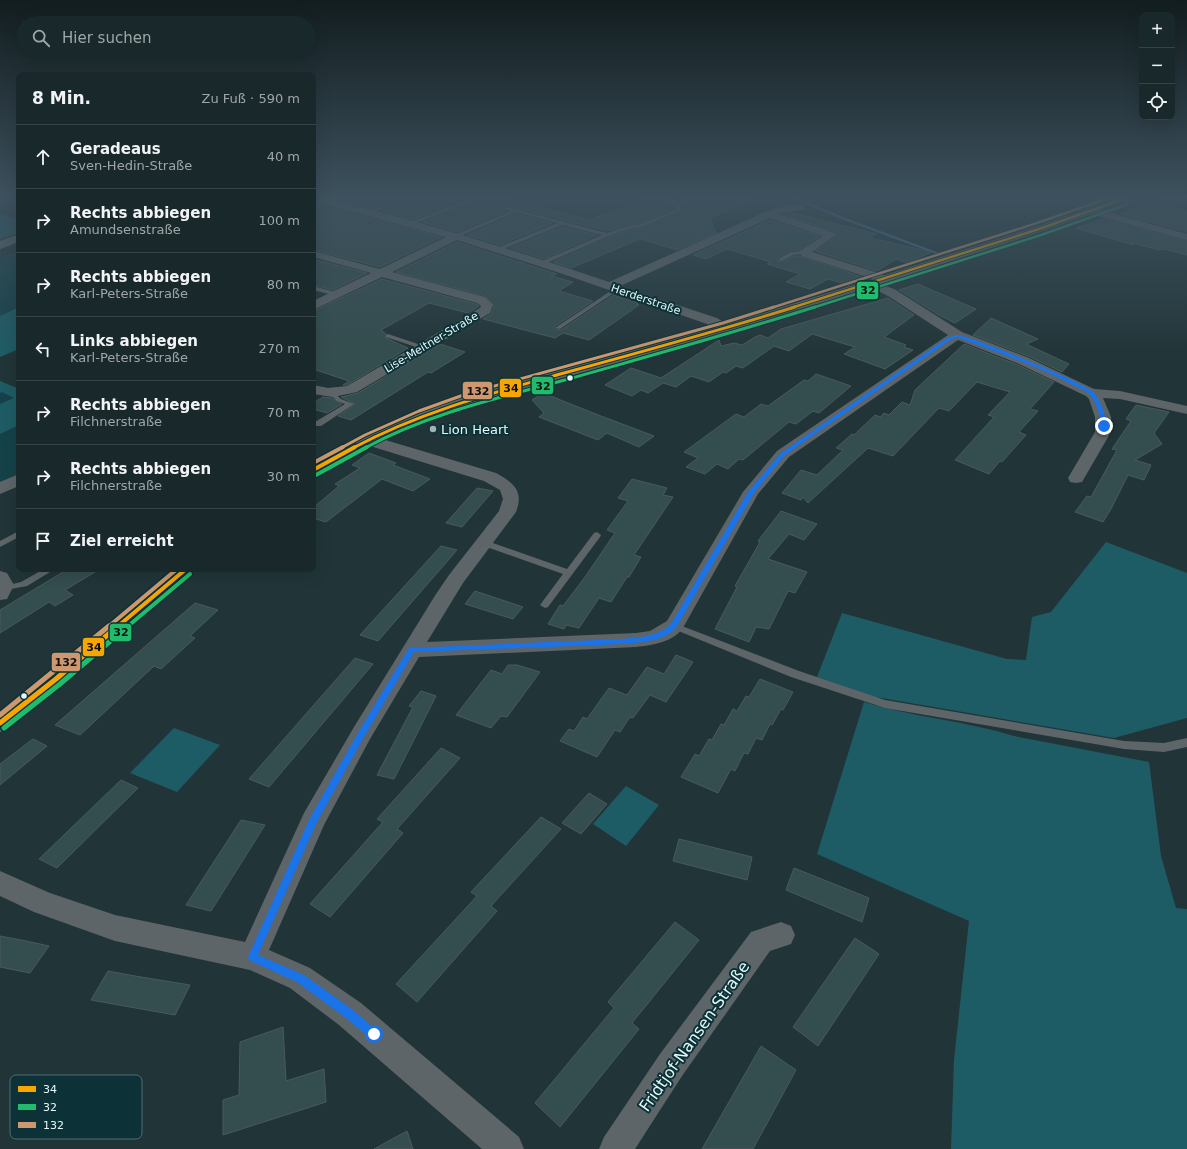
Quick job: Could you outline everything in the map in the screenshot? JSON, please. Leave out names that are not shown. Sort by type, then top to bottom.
[{"type":"street","points":[[316,304],[424,252]]},
{"type":"street","name":"Herderstraße","points":[[507,252],[712,321],[725,329]]},
{"type":"street","points":[[614,288],[690,252]]},
{"type":"street","points":[[316,468],[368,440],[422,416],[471,399],[725,329],[872,284],[969,252]]},
{"type":"street","points":[[804,253],[886,279]]},
{"type":"street","points":[[316,255],[381,273]]},
{"type":"street","name":"Lise-Meitner-Straße","points":[[316,390],[332,393],[352,389],[486,310],[487,305],[481,300],[381,273]]},
{"type":"street","points":[[872,284],[892,293],[957,336],[1032,364],[1091,392],[1120,395],[1187,410]]},
{"type":"street","points":[[412,650],[622,641],[660,635],[674,626],[751,492],[783,454],[948,339],[957,336]]},
{"type":"street","points":[[1076,478],[1103,432],[1103,417],[1096,398],[1091,392]]},
{"type":"street","points":[[252,957],[313,821],[362,733],[453,584],[507,512],[512,503],[511,494],[506,486],[490,477],[368,440]]},
{"type":"street","points":[[0,489],[16,481]]},
{"type":"street","points":[[0,723],[56,679],[182,572]]},
{"type":"street","points":[[0,883],[44,903],[115,928],[252,957],[300,978],[350,1014],[507,1149]]},
{"type":"street","name":"Fridtjof-Nansen-Straße","points":[[616,1149],[672,1065],[761,941],[780,935]]},
{"type":"lane","points":[[542,263],[568,252]]},
{"type":"lane","points":[[780,260],[792,253],[804,253]]},
{"type":"lane","points":[[558,328],[614,288]]},
{"type":"lane","points":[[316,289],[337,294]]},
{"type":"lane","points":[[388,336],[422,347]]},
{"type":"lane","points":[[318,424],[350,404],[339,400],[332,393]]},
{"type":"lane","points":[[545,605],[597,535]]},
{"type":"lane","points":[[0,544],[16,536]]},
{"type":"lane","points":[[484,543],[568,573]]},
{"type":"lane","points":[[1,587],[24,584],[46,572]]},
{"type":"lane","points":[[674,626],[794,674],[885,704],[1124,745],[1155,748],[1180,746],[1187,742]]},
{"type":"shaded area","points":[[16,252],[16,308],[0,316],[0,258]]},
{"type":"shaded area","points":[[16,308],[16,350],[0,357],[0,316]]},
{"type":"shaded area","points":[[0,381],[16,388],[16,476],[0,484]]},
{"type":"shaded area","points":[[0,381],[16,388],[16,426],[0,434],[0,404],[14,398],[2,392],[0,393]]},
{"type":"shaded area","points":[[1106,542],[1187,573],[1187,718],[1114,738],[870,696],[817,677],[842,613],[1007,659],[1026,660],[1032,617],[1051,612]]},
{"type":"shaded area","points":[[864,702],[901,712],[977,726],[1014,736],[1149,762],[1161,856],[1176,908],[1187,909],[1187,1149],[951,1149],[954,1060],[969,921],[817,854]]},
{"type":"shaded area","points":[[174,728],[220,745],[177,792],[130,773]]},
{"type":"shaded area","points":[[626,786],[659,805],[626,846],[593,824]]},
{"type":"building","points":[[319,252],[412,252],[380,267]]},
{"type":"building","points":[[437,252],[487,252],[557,274],[551,276],[573,282],[559,291],[593,301],[554,327],[555,329],[561,330],[614,295],[638,303],[636,304],[639,305],[589,340],[563,333],[555,338],[483,319],[491,314],[494,306],[485,296],[396,272]]},
{"type":"building","points":[[521,252],[560,252],[544,259]]},
{"type":"building","points":[[577,252],[610,252],[571,268],[553,262]]},
{"type":"building","points":[[700,252],[721,252],[706,259],[693,255]]},
{"type":"building","points":[[736,252],[788,252],[776,259],[777,261],[783,262],[793,256],[800,256],[865,278],[849,285],[828,279],[810,289],[786,282],[800,274],[767,264],[771,262]]},
{"type":"building","points":[[817,252],[932,252],[907,263],[896,259],[877,271]]},
{"type":"building","points":[[1173,252],[1187,252],[1187,255]]},
{"type":"building","points":[[316,260],[367,273],[333,290],[316,286]]},
{"type":"building","points":[[382,279],[479,306],[468,313],[429,303],[381,330],[386,334],[386,338],[408,348],[347,385],[343,385],[349,381],[316,370],[316,310]]},
{"type":"building","points":[[918,284],[976,309],[955,323],[937,314],[899,290]]},
{"type":"building","points":[[888,298],[914,315],[884,337],[906,345],[904,347],[913,350],[885,369],[844,354],[855,347],[812,334],[789,351],[774,346],[743,368],[736,366],[726,373],[723,372],[709,382],[691,376],[676,387],[663,383],[648,393],[641,390],[632,396],[605,385],[631,368],[661,378],[719,340],[721,346],[734,343],[742,345],[760,335],[768,338],[781,329]]},
{"type":"building","points":[[991,318],[1038,339],[1026,344],[1069,364],[1062,372],[1030,357],[973,335]]},
{"type":"building","points":[[440,344],[465,352],[431,373],[428,372],[351,420],[338,416],[355,404],[341,397],[358,393]]},
{"type":"building","points":[[964,344],[1018,365],[1054,382],[1030,409],[1038,411],[1019,432],[1026,435],[989,474],[955,460],[994,417],[988,415],[1010,392],[977,382],[949,411],[939,408],[893,456],[868,448],[808,503],[803,497],[801,500],[782,493],[801,470],[817,475],[843,450],[836,448],[852,434],[854,435],[875,415],[880,417],[884,413],[889,415],[902,402],[910,405],[915,390]]},
{"type":"building","points":[[816,374],[851,386],[819,413],[813,411],[796,424],[789,422],[743,460],[739,459],[728,469],[717,464],[705,474],[686,467],[698,458],[684,452],[736,414],[744,417],[761,404],[768,406],[804,380],[808,381]]},
{"type":"building","points":[[543,393],[654,436],[639,447],[607,433],[598,440],[539,417],[544,413],[532,400]]},
{"type":"building","points":[[323,397],[332,398],[342,404],[327,413],[316,410],[316,401]]},
{"type":"building","points":[[1136,405],[1169,412],[1154,433],[1162,444],[1135,460],[1151,465],[1144,480],[1128,475],[1103,522],[1075,512],[1087,496],[1091,497],[1117,450],[1112,449],[1131,421],[1126,419]]},
{"type":"building","points":[[369,453],[396,463],[393,465],[430,479],[413,491],[382,479],[326,522],[316,519],[316,505],[339,486],[335,484],[360,468],[352,465]]},
{"type":"building","points":[[632,479],[667,488],[663,495],[673,497],[634,555],[641,557],[611,602],[599,598],[579,628],[566,625],[564,629],[548,624],[560,605],[563,606],[585,577],[615,533],[607,530],[628,501],[618,498]]},
{"type":"building","points":[[477,488],[493,491],[462,527],[446,523]]},
{"type":"building","points":[[781,511],[817,524],[804,540],[789,534],[768,559],[807,572],[795,593],[788,591],[769,629],[756,627],[749,642],[715,629],[737,587],[735,586],[760,542],[758,541]]},
{"type":"building","points":[[441,546],[457,550],[378,641],[360,635]]},
{"type":"building","points":[[63,572],[95,572],[65,590],[73,595],[55,606],[49,602],[0,633],[0,610]]},
{"type":"building","points":[[475,591],[523,607],[513,619],[465,604]]},
{"type":"building","points":[[195,603],[218,610],[190,636],[195,638],[161,669],[154,666],[80,735],[55,725]]},
{"type":"building","points":[[676,655],[693,662],[666,702],[650,695],[633,718],[630,717],[620,732],[615,730],[597,757],[560,741],[569,729],[574,731],[583,717],[587,719],[609,688],[627,695],[647,667],[664,674]]},
{"type":"building","points":[[355,658],[373,664],[269,787],[249,779]]},
{"type":"building","points":[[508,665],[517,665],[540,672],[507,717],[501,716],[491,728],[456,715],[491,670],[502,674]]},
{"type":"building","points":[[760,679],[793,692],[783,710],[781,709],[772,725],[770,724],[762,740],[756,738],[748,754],[744,753],[735,771],[731,769],[718,793],[681,777],[695,754],[699,756],[709,739],[712,740],[721,724],[724,725],[733,709],[737,711],[746,696],[749,697]]},
{"type":"building","points":[[421,691],[436,696],[394,779],[377,775],[413,707],[409,706]]},
{"type":"building","points":[[33,739],[47,746],[0,785],[0,764]]},
{"type":"building","points":[[441,748],[460,758],[397,829],[403,833],[330,917],[310,904],[383,822],[377,819]]},
{"type":"building","points":[[121,780],[138,788],[57,868],[39,859]]},
{"type":"building","points":[[589,793],[607,804],[581,834],[562,823]]},
{"type":"building","points":[[541,817],[561,829],[491,906],[497,911],[417,1002],[396,984],[477,896],[471,892]]},
{"type":"building","points":[[241,820],[265,825],[211,911],[186,905]]},
{"type":"building","points":[[679,839],[752,857],[747,880],[673,861]]},
{"type":"building","points":[[794,868],[869,898],[862,922],[786,890]]},
{"type":"building","points":[[675,922],[699,940],[632,1023],[639,1029],[560,1127],[535,1103],[614,1008],[608,1002]]},
{"type":"building","points":[[0,936],[49,946],[30,973],[0,967]]},
{"type":"building","points":[[855,938],[879,954],[818,1046],[793,1027]]},
{"type":"building","points":[[108,971],[190,985],[175,1015],[91,1000]]},
{"type":"building","points":[[283,1027],[286,1081],[324,1069],[326,1102],[223,1135],[223,1100],[239,1095],[240,1042]]},
{"type":"building","points":[[761,1046],[796,1070],[753,1149],[702,1149]]},
{"type":"building","points":[[407,1131],[413,1149],[374,1149]]},
{"type":"transit line","name":"132","points":[[316,461],[365,435],[419,411],[469,393],[723,323],[947,252]]},
{"type":"transit line","name":"34","points":[[316,468],[368,440],[421,416],[471,399],[725,329],[968,252]]},
{"type":"transit line","name":"32","points":[[316,475],[371,445],[423,422],[473,405],[727,335],[989,252]]},
{"type":"transit line","name":"132","points":[[0,715],[52,674],[173,572]]},
{"type":"transit line","name":"34","points":[[0,723],[56,679],[182,572]]},
{"type":"transit line","name":"32","points":[[4,728],[60,684],[190,574]]},
{"type":"place","name":"Lion Heart","points":[[433,429]]},
{"type":"route","points":[[374,1034],[350,1014],[300,978],[252,957],[313,821],[362,733],[412,650],[622,641],[660,635],[669,630],[674,626],[751,492],[783,454],[932,352],[948,339],[957,336],[978,342],[1024,361],[1091,392],[1096,398],[1103,417],[1104,426]]}]
